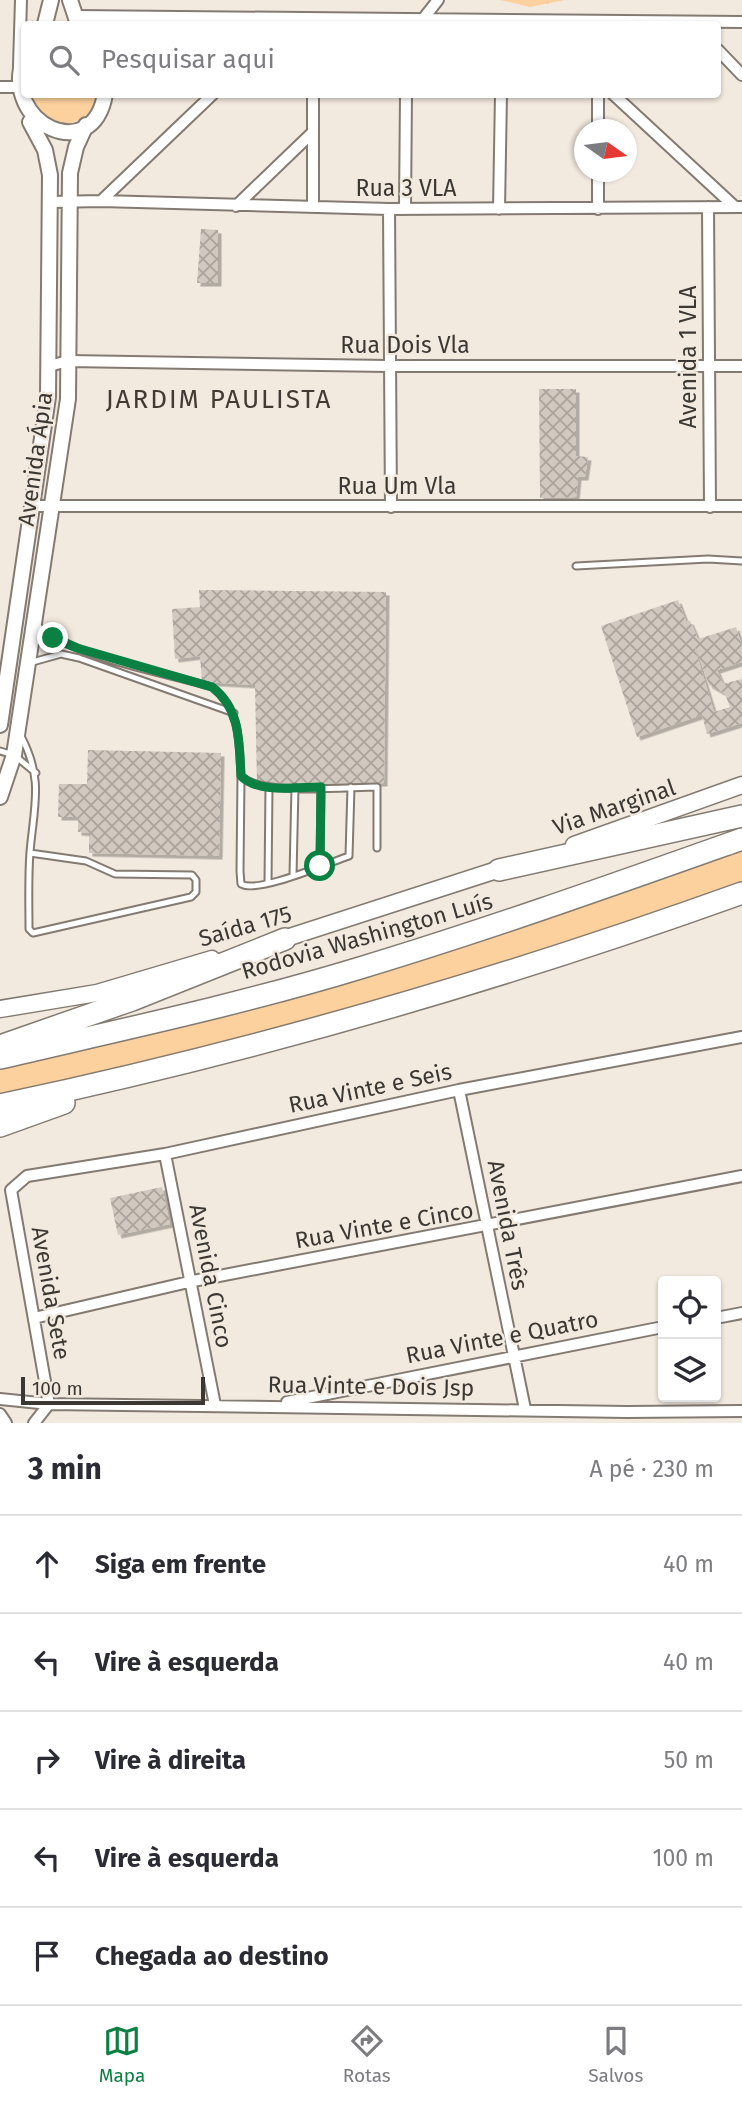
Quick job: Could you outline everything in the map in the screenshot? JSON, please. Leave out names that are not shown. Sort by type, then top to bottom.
[{"type":"highway","points":[[499,870],[742,816]]},
{"type":"highway","name":"Rodovia Washington Luís","points":[[0,1058],[221,1006],[358,969],[553,907],[742,839]]},
{"type":"highway","points":[[0,1126],[199,1059],[491,976],[742,893]]},
{"type":"highway","points":[[0,1046],[132,1000],[285,939]]},
{"type":"highway","points":[[0,1105],[199,1059]]},
{"type":"main road","name":"Via Marginal","points":[[499,870],[742,785]]},
{"type":"main road","name":"Saída 175","points":[[0,1009],[97,993],[285,939],[499,870]]},
{"type":"street","points":[[21,0],[21,21]]},
{"type":"street","points":[[46,21],[51,0]]},
{"type":"street","points":[[70,0],[76,20],[182,21]]},
{"type":"street","points":[[423,19],[438,0]]},
{"type":"street","points":[[412,21],[511,21]]},
{"type":"street","points":[[721,23],[742,22]]},
{"type":"street","points":[[721,53],[742,75]]},
{"type":"street","points":[[7,87],[21,64]]},
{"type":"street","name":"Avenida Ápia","points":[[0,725],[3,683],[48,397],[51,202],[50,174],[45,150],[7,87]]},
{"type":"street","name":"Avenida Ápia","points":[[0,797],[7,753],[18,729],[68,399],[70,173],[76,146],[86,125],[97,115],[103,98]]},
{"type":"street","points":[[100,201],[209,98]]},
{"type":"street","points":[[313,98],[313,207]]},
{"type":"street","points":[[405,209],[406,98]]},
{"type":"street","points":[[499,209],[501,98]]},
{"type":"street","points":[[598,98],[598,119]]},
{"type":"street","points":[[617,98],[738,207]]},
{"type":"street","points":[[30,122],[58,133],[86,125]]},
{"type":"street","points":[[236,206],[313,132]]},
{"type":"street","points":[[598,182],[598,209]]},
{"type":"street","name":"Rua 3 VLA","points":[[51,202],[390,209],[738,207]]},
{"type":"street","name":"Avenida 1 VLA","points":[[708,207],[709,507]]},
{"type":"street","points":[[390,209],[388,366],[391,507]]},
{"type":"street","name":"Rua Dois Vla","points":[[48,366],[68,361],[388,366],[742,366]]},
{"type":"street","name":"Rua Um Vla","points":[[32,506],[742,506]]},
{"type":"street","name":"Rua Vinte e Seis","points":[[11,1190],[27,1176],[165,1154],[459,1090],[742,1037]]},
{"type":"street","name":"Avenida Três","points":[[459,1090],[525,1409]]},
{"type":"street","name":"Avenida Cinco","points":[[165,1154],[193,1281],[215,1405]]},
{"type":"street","name":"Rua Vinte e Cinco","points":[[34,1318],[193,1281],[487,1227],[742,1176]]},
{"type":"street","name":"Avenida Sete","points":[[11,1190],[48,1404]]},
{"type":"street","points":[[721,1317],[742,1313]]},
{"type":"street","name":"Rua Vinte e Quatro","points":[[267,1406],[658,1328]]},
{"type":"street","name":"Rua Vinte e Dois Jsp","points":[[0,1399],[48,1404],[742,1410]]},
{"type":"street","points":[[34,1423],[48,1404]]},
{"type":"street","points":[[0,1414],[6,1423]]},
{"type":"lane","points":[[576,566],[708,559],[742,561]]},
{"type":"lane","points":[[34,623],[53,638],[77,648],[212,687],[224,696],[234,713],[241,776],[241,884],[247,887],[268,884],[349,856],[351,787]]},
{"type":"lane","points":[[28,664],[61,654],[79,658],[199,698],[234,713]]},
{"type":"lane","points":[[18,729],[36,773],[38,785],[30,853],[29,929],[33,933],[191,897],[196,892],[196,880],[192,875],[115,874],[86,860],[30,853]]},
{"type":"lane","points":[[7,753],[36,773]]},
{"type":"lane","points":[[241,776],[248,783],[269,787],[377,787],[377,848]]},
{"type":"lane","points":[[268,884],[269,787]]},
{"type":"lane","points":[[293,875],[295,787]]},
{"type":"lane","points":[[320,866],[321,787]]},
{"type":"green space","points":[[500,0],[565,0],[530,7]]},
{"type":"green space","points":[[29,98],[99,98],[91,112],[75,122],[65,124],[46,120],[35,110]]},
{"type":"green space","points":[[742,848],[742,886],[628,925],[298,1025],[0,1098],[0,1067]]},
{"type":"building","points":[[201,229],[218,230],[218,283],[197,283]]},
{"type":"building","points":[[539,389],[576,389],[576,456],[588,457],[585,477],[578,477],[576,497],[540,498]]},
{"type":"building","points":[[199,590],[386,592],[384,783],[257,785],[255,685],[202,682],[200,656],[175,659],[172,609],[200,607]]},
{"type":"building","points":[[678,600],[686,621],[690,621],[698,639],[736,627],[742,647],[742,662],[717,670],[723,684],[742,679],[742,723],[707,734],[702,715],[637,737],[601,626]],"holes":[[[690,632],[709,685],[725,694],[730,707],[714,712]]]},
{"type":"building","points":[[88,750],[221,753],[219,856],[89,853],[89,833],[78,832],[78,817],[58,817],[59,784],[87,784]]},
{"type":"building","points":[[162,1187],[170,1224],[118,1235],[110,1198]]},
{"type":"district","name":"JARDIM PAULISTA","points":[[219,399]]},
{"type":"route","points":[[53,638],[77,648],[212,687],[224,696],[234,713],[241,776],[248,783],[269,787],[321,787],[320,866]]}]
